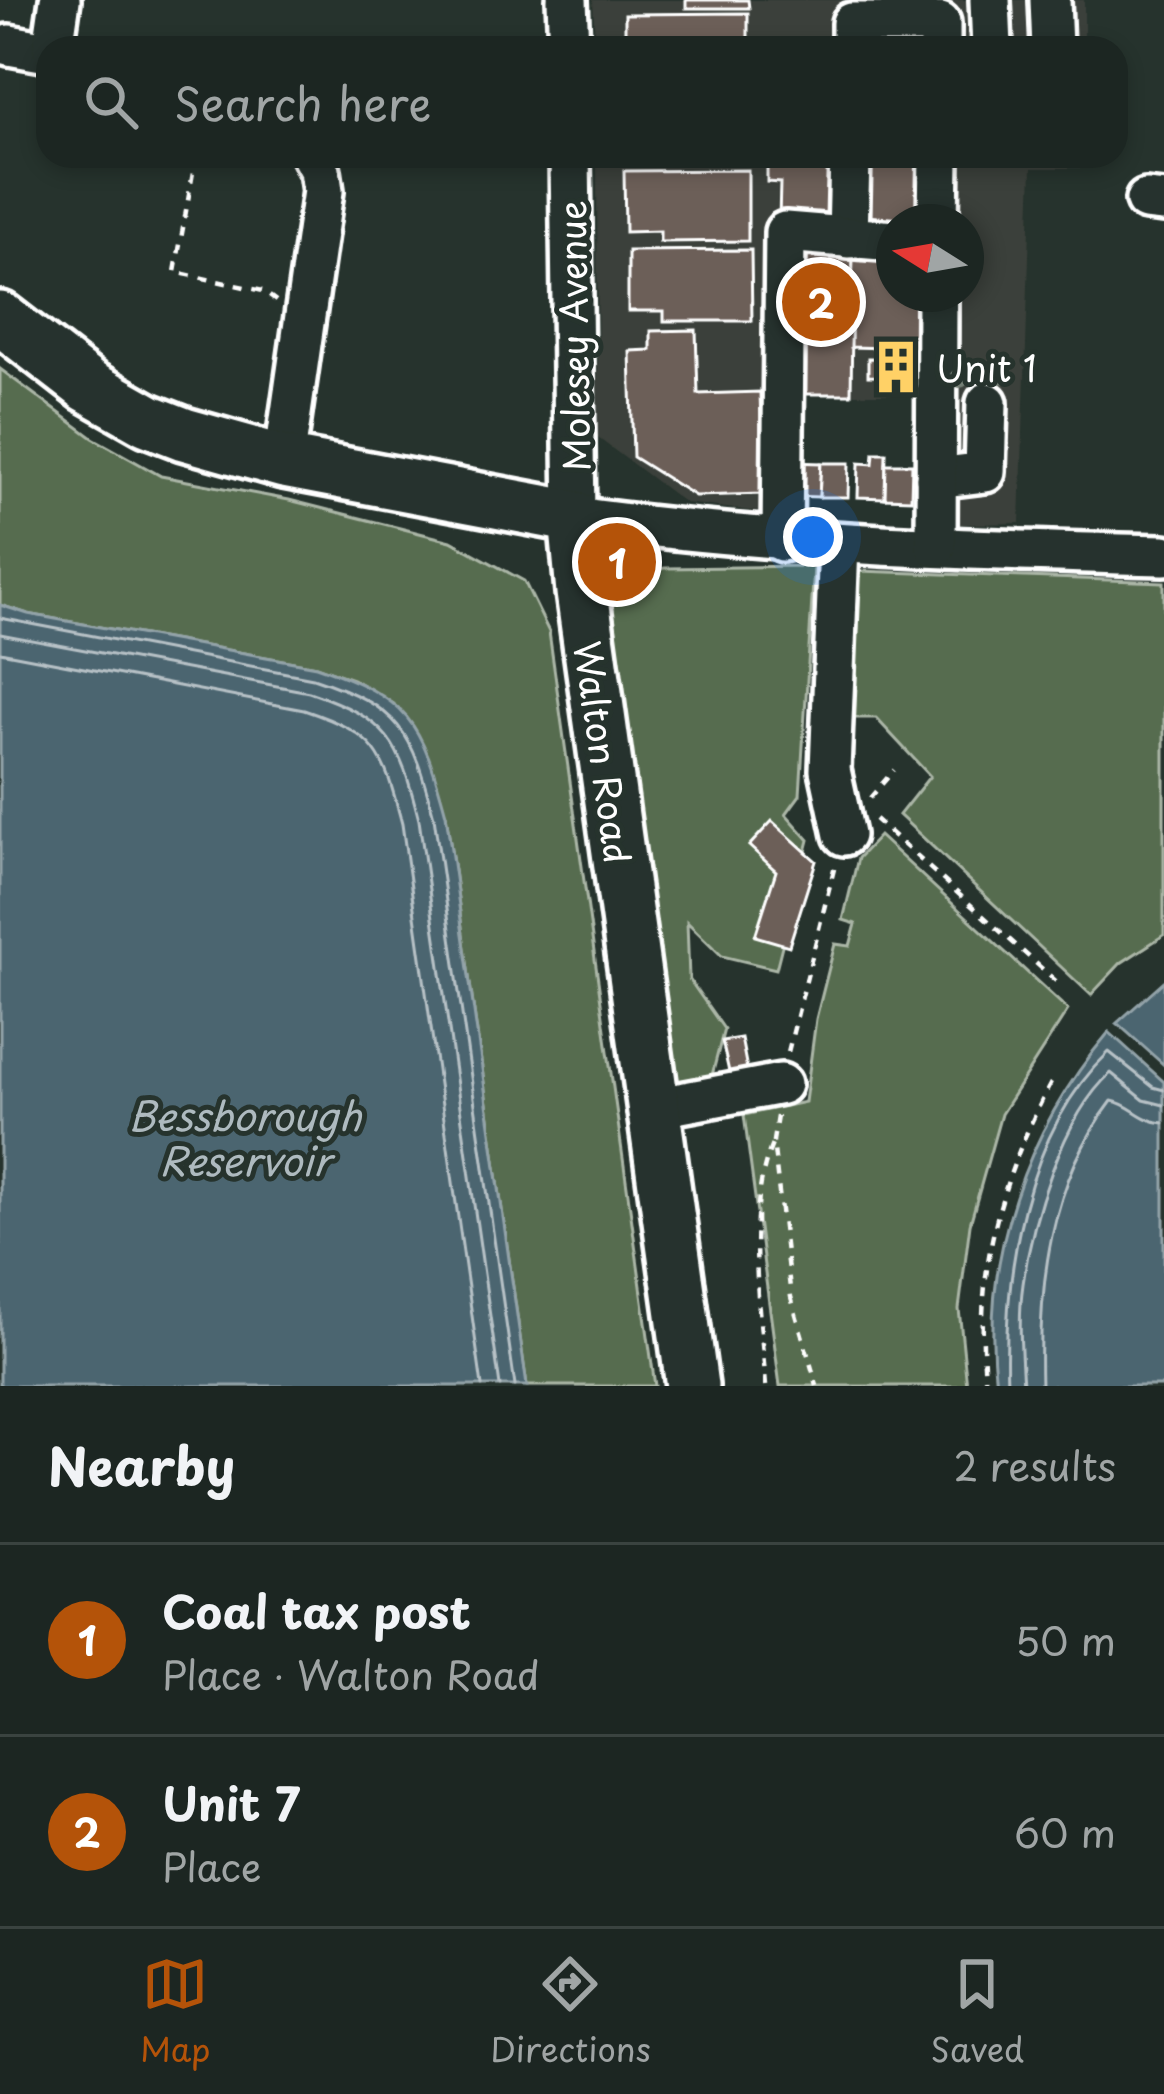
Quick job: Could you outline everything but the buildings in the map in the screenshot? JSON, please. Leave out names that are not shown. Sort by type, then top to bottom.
[{"type":"main road","points":[[0,318],[51,361],[148,420],[213,444],[284,462],[575,517]]},
{"type":"main road","name":"Walton Road","points":[[575,517],[692,1386]]},
{"type":"street","points":[[43,36],[60,0]]},
{"type":"street","points":[[568,0],[568,36]]},
{"type":"street","points":[[991,0],[992,36]]},
{"type":"street","points":[[1050,0],[1052,36]]},
{"type":"street","points":[[852,36],[852,22],[940,23],[940,36]]},
{"type":"street","points":[[284,462],[323,191],[318,168]]},
{"type":"street","name":"Molesey Avenue","points":[[570,168],[575,517]]},
{"type":"street","points":[[848,238],[850,168]]},
{"type":"street","points":[[938,204],[939,168]]},
{"type":"street","points":[[782,541],[785,232],[876,240]]},
{"type":"street","points":[[935,546],[937,312]]},
{"type":"street","points":[[936,478],[986,472],[987,403]]},
{"type":"street","points":[[575,517],[838,545],[1164,555]]},
{"type":"street","points":[[838,545],[830,770],[852,821]]},
{"type":"street","points":[[654,1108],[781,1084]]},
{"type":"path","points":[[194,168],[176,272],[263,291],[304,322]]},
{"type":"path","points":[[852,821],[1058,983]]},
{"type":"path","points":[[986,1386],[982,1319],[998,1208],[1020,1141],[1052,1081]]},
{"type":"path","points":[[766,1386],[760,1316],[760,1199],[773,1141]]},
{"type":"shaded area","points":[[593,0],[1084,0],[1084,36],[594,36]]},
{"type":"shaded area","points":[[597,168],[1032,168],[1020,523],[920,525],[925,394],[791,394],[792,516],[685,503],[598,438]]},
{"type":"green space","points":[[0,369],[93,438],[161,476],[289,500],[451,541],[524,581],[549,632],[655,1386],[527,1386],[446,814],[394,704],[353,679],[316,666],[0,605]]},
{"type":"green space","points":[[814,566],[800,795],[786,814],[809,840],[776,969],[722,956],[687,922],[689,979],[724,1029],[709,1087],[684,1094],[666,1080],[608,599],[622,575],[665,568]]},
{"type":"green space","points":[[860,571],[1164,582],[1164,935],[1121,963],[1091,995],[899,815],[930,776],[876,718],[847,718]]},
{"type":"green space","points":[[879,836],[1068,1010],[1001,1114],[970,1224],[959,1309],[967,1386],[780,1386],[744,1115],[805,1102],[816,1019],[835,944],[850,946],[856,924],[843,920],[858,858]]},
{"type":"water","name":"Bessborough Reservoir","points":[[0,605],[316,666],[392,703],[419,735],[446,814],[527,1386],[0,1386]]},
{"type":"water","points":[[1164,981],[1164,1065],[1117,1023]]},
{"type":"water","points":[[1109,1032],[1164,1082],[1164,1386],[996,1386],[995,1290],[1016,1197],[1054,1110]]},
{"type":"place","name":"Unit 7","points":[[821,302]]},
{"type":"place","name":"Unit 1","points":[[896,367]]},
{"type":"place","name":"Coal tax post","points":[[617,562]]}]
